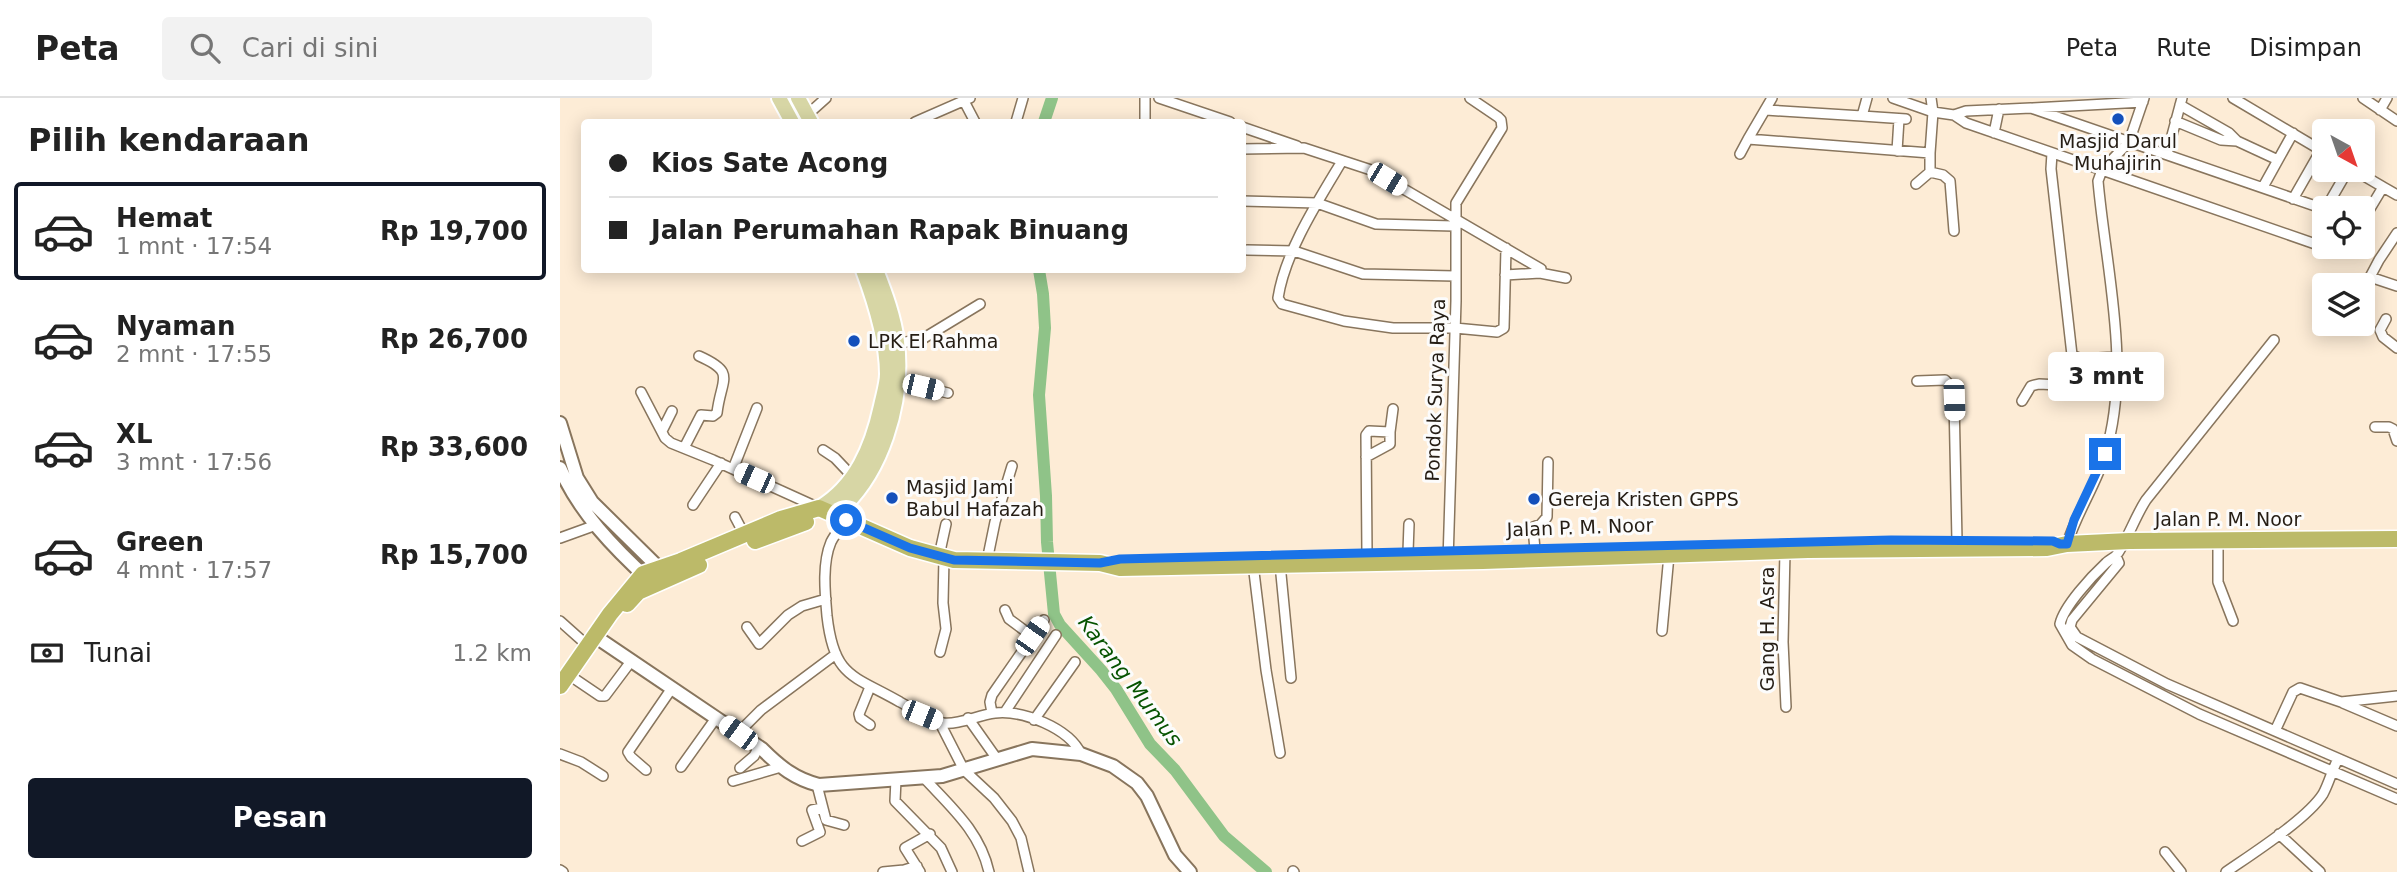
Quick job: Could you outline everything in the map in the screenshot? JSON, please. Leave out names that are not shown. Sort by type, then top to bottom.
[{"type":"highway","name":"Jalan P. M. Noor","points":[[818,508],[910,548],[960,561],[1100,563],[1120,568],[1253,564],[1367,553],[1408,552],[1448,556],[1535,550],[1667,552],[1939,544],[2047,548],[2063,544],[2124,541],[2397,539]]},
{"type":"highway","points":[[560,701],[568,680],[595,643],[638,592],[656,576],[744,534],[818,508]]},
{"type":"highway","points":[[656,576],[789,528],[841,517]]},
{"type":"highway","name":"Jalan P. M. Noor","points":[[1100,563],[1120,559],[1282,561],[1785,551],[1957,541],[2053,541],[2063,544]]},
{"type":"main road","points":[[779,98],[790,119]]},
{"type":"main road","points":[[797,98],[809,118]]},
{"type":"main road","points":[[818,508],[837,496],[853,477],[871,442],[887,374],[883,333],[864,273]]},
{"type":"main road","points":[[841,517],[879,454],[889,425],[897,381],[897,344],[887,297],[877,273]]},
{"type":"street","points":[[809,118],[825,98]]},
{"type":"street","points":[[1017,119],[1023,98]]},
{"type":"street","points":[[1144,98],[1145,119]]},
{"type":"street","points":[[1159,98],[1221,119]]},
{"type":"street","name":"Pondok Surya Raya","points":[[1448,556],[1455,328],[1454,223],[1459,195],[1502,128],[1498,117],[1470,98]]},
{"type":"street","points":[[1740,154],[1772,98]]},
{"type":"street","points":[[1893,98],[1932,119],[1966,111],[2143,100],[2129,142],[2100,176],[2118,388],[2105,454],[2063,544]]},
{"type":"street","points":[[1916,184],[1930,172],[1931,98]]},
{"type":"street","points":[[2233,98],[2312,144]]},
{"type":"street","points":[[2363,98],[2397,121]]},
{"type":"street","points":[[2380,110],[2387,98]]},
{"type":"street","points":[[922,119],[967,99],[974,119]]},
{"type":"street","points":[[2167,154],[2181,101],[2229,132],[2237,141]]},
{"type":"street","points":[[1862,116],[1866,102]]},
{"type":"street","points":[[2031,108],[2312,205]]},
{"type":"street","points":[[1994,133],[1999,109]]},
{"type":"street","points":[[1766,110],[1903,119],[1897,151]]},
{"type":"street","points":[[1954,115],[2051,161],[2312,243]]},
{"type":"street","points":[[2175,121],[2221,140],[2237,141],[2278,160]]},
{"type":"street","points":[[1246,128],[1379,175],[1454,223],[1540,268],[1540,273]]},
{"type":"street","points":[[2263,187],[2293,133]]},
{"type":"street","points":[[1748,139],[1930,153]]},
{"type":"street","points":[[1246,149],[1304,148]]},
{"type":"street","points":[[1342,161],[1317,203],[1294,251],[1279,291],[1278,299],[1282,304],[1344,321],[1393,328],[1455,328],[1497,332],[1504,328],[1506,248]]},
{"type":"street","points":[[2051,161],[2072,355],[2081,359],[2116,357]]},
{"type":"street","points":[[2293,199],[2312,169]]},
{"type":"street","points":[[1930,172],[1943,175],[1950,181],[1954,231]]},
{"type":"street","points":[[2374,182],[2397,195]]},
{"type":"street","points":[[2375,200],[2383,187]]},
{"type":"street","points":[[1246,201],[1317,203],[1376,224],[1454,223]]},
{"type":"street","points":[[2397,233],[2371,277],[2397,286]]},
{"type":"street","points":[[1247,250],[1294,251],[1363,274],[1455,276]]},
{"type":"street","points":[[1505,275],[1540,273],[1566,278]]},
{"type":"street","points":[[897,344],[924,338],[980,304]]},
{"type":"street","points":[[2386,319],[2380,330],[2381,334],[2397,348]]},
{"type":"street","points":[[2066,629],[2119,563],[2116,556],[2146,500],[2274,340]]},
{"type":"street","points":[[684,448],[701,415],[713,416],[717,413],[724,377],[718,364],[699,356]]},
{"type":"street","points":[[1917,381],[1945,380],[1953,392],[1957,459],[1957,541]]},
{"type":"street","points":[[897,381],[948,393]]},
{"type":"street","points":[[2022,401],[2034,385],[2118,388]]},
{"type":"street","points":[[640,392],[671,443],[818,508]]},
{"type":"street","points":[[733,469],[757,408]]},
{"type":"street","points":[[1366,457],[1390,444],[1392,409]]},
{"type":"street","points":[[662,431],[672,411]]},
{"type":"street","points":[[560,423],[564,464],[577,502],[596,525],[627,548],[656,576]]},
{"type":"street","points":[[2375,427],[2393,429],[2397,441]]},
{"type":"street","points":[[1367,553],[1366,435],[1369,430],[1390,432]]},
{"type":"street","points":[[823,450],[853,477]]},
{"type":"street","points":[[1535,550],[1533,527],[1541,524],[1547,517],[1548,462]]},
{"type":"street","points":[[693,505],[721,463]]},
{"type":"street","points":[[564,464],[578,478],[592,502],[627,548]]},
{"type":"street","points":[[987,561],[995,522],[1012,466]]},
{"type":"street","points":[[734,517],[744,534]]},
{"type":"street","points":[[841,517],[830,545],[825,599],[829,634],[835,654],[846,672],[940,723],[1005,712],[1034,720],[1060,732],[1136,783],[1147,796],[1175,855],[1190,872]]},
{"type":"street","points":[[940,652],[946,629],[942,557],[946,523]]},
{"type":"street","points":[[1408,552],[1409,524]]},
{"type":"street","points":[[560,538],[596,525]]},
{"type":"street","points":[[2218,540],[2218,582],[2233,621]]},
{"type":"street","name":"Gang H. Asra","points":[[1785,551],[1783,642],[1786,707]]},
{"type":"street","points":[[1662,631],[1667,552]]},
{"type":"street","points":[[1282,561],[1292,678]]},
{"type":"street","points":[[1253,564],[1266,670],[1280,753]]},
{"type":"street","points":[[747,627],[759,644],[788,615],[802,606],[825,599]]},
{"type":"street","points":[[1005,610],[1009,619],[1032,636]]},
{"type":"street","points":[[992,713],[992,695],[1044,620]]},
{"type":"street","points":[[560,621],[595,643],[632,660],[759,747],[795,777],[817,785],[925,779],[1032,749],[1079,745]]},
{"type":"street","points":[[2066,629],[2167,684],[2397,784]]},
{"type":"street","points":[[2066,629],[2072,645],[2092,659],[2199,714],[2397,799]]},
{"type":"street","points":[[1005,712],[1056,635]]},
{"type":"street","points":[[738,733],[761,710],[835,654]]},
{"type":"street","points":[[568,680],[600,696],[607,694],[632,660]]},
{"type":"street","points":[[1034,720],[1075,662]]},
{"type":"street","points":[[870,687],[859,714],[860,718],[870,725]]},
{"type":"street","points":[[646,770],[628,752],[672,688]]},
{"type":"street","points":[[2275,731],[2293,692],[2300,688],[2397,726]]},
{"type":"street","points":[[2341,702],[2397,696]]},
{"type":"street","points":[[681,766],[716,718]]},
{"type":"street","points":[[968,718],[997,759]]},
{"type":"street","points":[[940,723],[964,770],[994,798],[1012,821],[1024,847],[1029,872]]},
{"type":"street","points":[[740,768],[754,756],[759,747]]},
{"type":"street","points":[[560,754],[581,762],[603,776]]},
{"type":"street","points":[[2226,872],[2314,806],[2322,795],[2338,759]]},
{"type":"street","points":[[733,781],[781,767]]},
{"type":"street","points":[[896,779],[895,801],[930,834],[941,848],[952,872]]},
{"type":"street","points":[[925,779],[975,835],[983,850],[989,872]]},
{"type":"street","points":[[817,785],[828,822],[844,825]]},
{"type":"street","points":[[802,841],[820,832],[812,810],[822,808]]},
{"type":"street","points":[[883,872],[919,869],[905,848],[930,834]]},
{"type":"street","points":[[2278,834],[2320,872]]},
{"type":"street","points":[[2165,852],[2181,872]]},
{"type":"waterway","name":"Karang Mumus","points":[[1045,119],[1052,98]]},
{"type":"waterway","name":"Karang Mumus","points":[[1040,273],[1045,328],[1039,395],[1054,614],[1060,625],[1116,689],[1150,744],[1175,770],[1224,836],[1266,872]]},
{"type":"place","name":"Masjid Darul Muhajirin","points":[[2118,119]]},
{"type":"place","name":"LPK El Rahma","points":[[854,341]]},
{"type":"place","name":"Masjid Jami Babul Hafazah","points":[[892,498]]},
{"type":"place","name":"Gereja Kristen GPPS","points":[[1534,499]]},
{"type":"route","points":[[846,520],[910,548],[960,561],[1100,563],[1120,559],[1891,540],[2053,541],[2067,544],[2074,520],[2101,468],[2105,454]]}]
